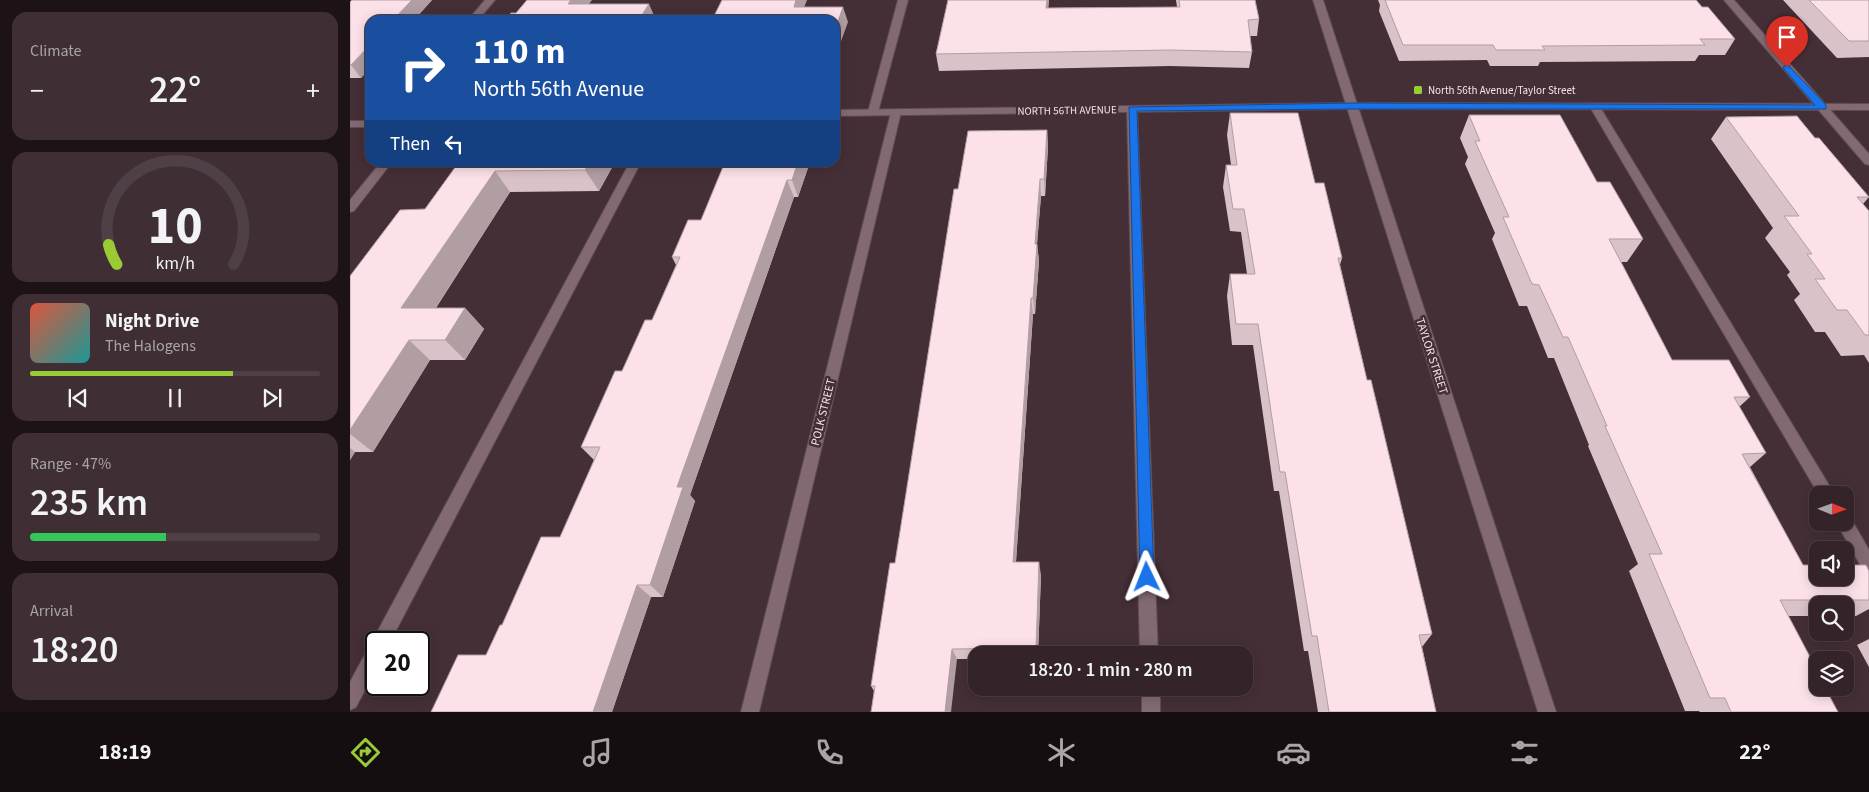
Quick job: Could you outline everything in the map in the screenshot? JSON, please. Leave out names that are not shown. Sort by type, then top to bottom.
[{"type":"street","points":[[477,15],[490,0]]},
{"type":"street","points":[[873,112],[903,0]]},
{"type":"street","name":"TAYLOR STREET","points":[[1318,0],[1547,712]]},
{"type":"street","points":[[1729,0],[1869,161]]},
{"type":"street","name":"NORTH 56TH AVENUE","points":[[840,113],[1351,106],[1869,107]]},
{"type":"street","points":[[1595,107],[1822,486]]},
{"type":"street","points":[[1132,109],[1150,646]]},
{"type":"street","name":"POLK STREET","points":[[750,712],[896,112]]},
{"type":"street","points":[[350,124],[365,124]]},
{"type":"street","points":[[350,208],[383,167]]},
{"type":"street","points":[[387,631],[633,167]]},
{"type":"street","points":[[1849,531],[1869,565]]},
{"type":"street","points":[[350,701],[365,672]]},
{"type":"street","points":[[1150,696],[1151,712]]},
{"type":"building","points":[[352,0],[412,0],[398,15],[365,15],[365,50],[351,65],[350,65],[350,2]]},
{"type":"building","points":[[527,0],[571,0],[568,4],[649,4],[642,15],[509,15],[516,13]]},
{"type":"building","points":[[722,0],[796,0],[794,7],[843,7],[840,16],[714,15]]},
{"type":"building","points":[[948,0],[1047,0],[1046,8],[1180,7],[1179,0],[1255,0],[1259,19],[1248,20],[1252,52],[1171,50],[936,54]]},
{"type":"building","points":[[1385,0],[1696,0],[1702,7],[1708,7],[1735,39],[1700,39],[1705,45],[1542,46],[1545,50],[1496,50],[1493,45],[1403,45]]},
{"type":"building","points":[[1809,0],[1869,0],[1869,41],[1849,41]]},
{"type":"building","points":[[1230,113],[1298,113],[1315,183],[1324,183],[1342,258],[1338,258],[1367,380],[1371,380],[1432,634],[1419,635],[1436,712],[1329,712],[1317,636],[1312,636],[1285,472],[1280,472],[1258,324],[1236,324],[1230,274],[1255,274],[1244,209],[1233,209],[1226,165],[1237,165]]},
{"type":"building","points":[[1469,115],[1560,115],[1597,182],[1610,182],[1643,239],[1609,239],[1672,360],[1729,360],[1750,397],[1734,397],[1766,453],[1742,454],[1803,565],[1809,565],[1809,586],[1854,586],[1854,565],[1866,565],[1869,571],[1869,600],[1854,600],[1854,596],[1809,596],[1809,600],[1780,600],[1809,655],[1809,696],[1829,696],[1838,712],[1731,712],[1725,698],[1710,698],[1649,554],[1662,554],[1568,337],[1563,337],[1539,285],[1532,284],[1503,217],[1509,217],[1475,141],[1480,141]]},
{"type":"building","points":[[1797,116],[1815,138],[1819,138],[1869,197],[1857,197],[1869,211],[1869,335],[1865,335],[1847,310],[1837,310],[1815,279],[1825,279],[1807,254],[1812,254],[1784,216],[1799,216],[1726,117]]},
{"type":"building","points":[[1047,130],[1044,179],[1040,179],[1035,244],[1037,244],[1033,298],[1031,298],[1013,562],[1039,562],[1036,646],[968,646],[968,649],[952,649],[945,712],[871,712],[875,686],[871,686],[890,563],[895,563],[954,189],[958,189],[968,131]]},
{"type":"building","points":[[455,167],[587,167],[585,170],[495,171],[401,308],[465,308],[445,340],[409,340],[350,430],[350,276],[400,210],[425,209]]},
{"type":"building","points":[[723,167],[796,167],[792,180],[787,180],[677,487],[683,487],[650,585],[637,585],[593,712],[431,712],[458,655],[486,655],[500,625],[502,625],[541,537],[560,537],[600,447],[581,447],[615,371],[622,371],[645,320],[652,320],[680,257],[672,257],[688,220],[701,220]]},
{"type":"place","name":"North 56th Avenue/Taylor Street","points":[[1418,90]]},
{"type":"route","points":[[1147,577],[1132,109],[1351,106],[1822,107],[1787,67]]}]
